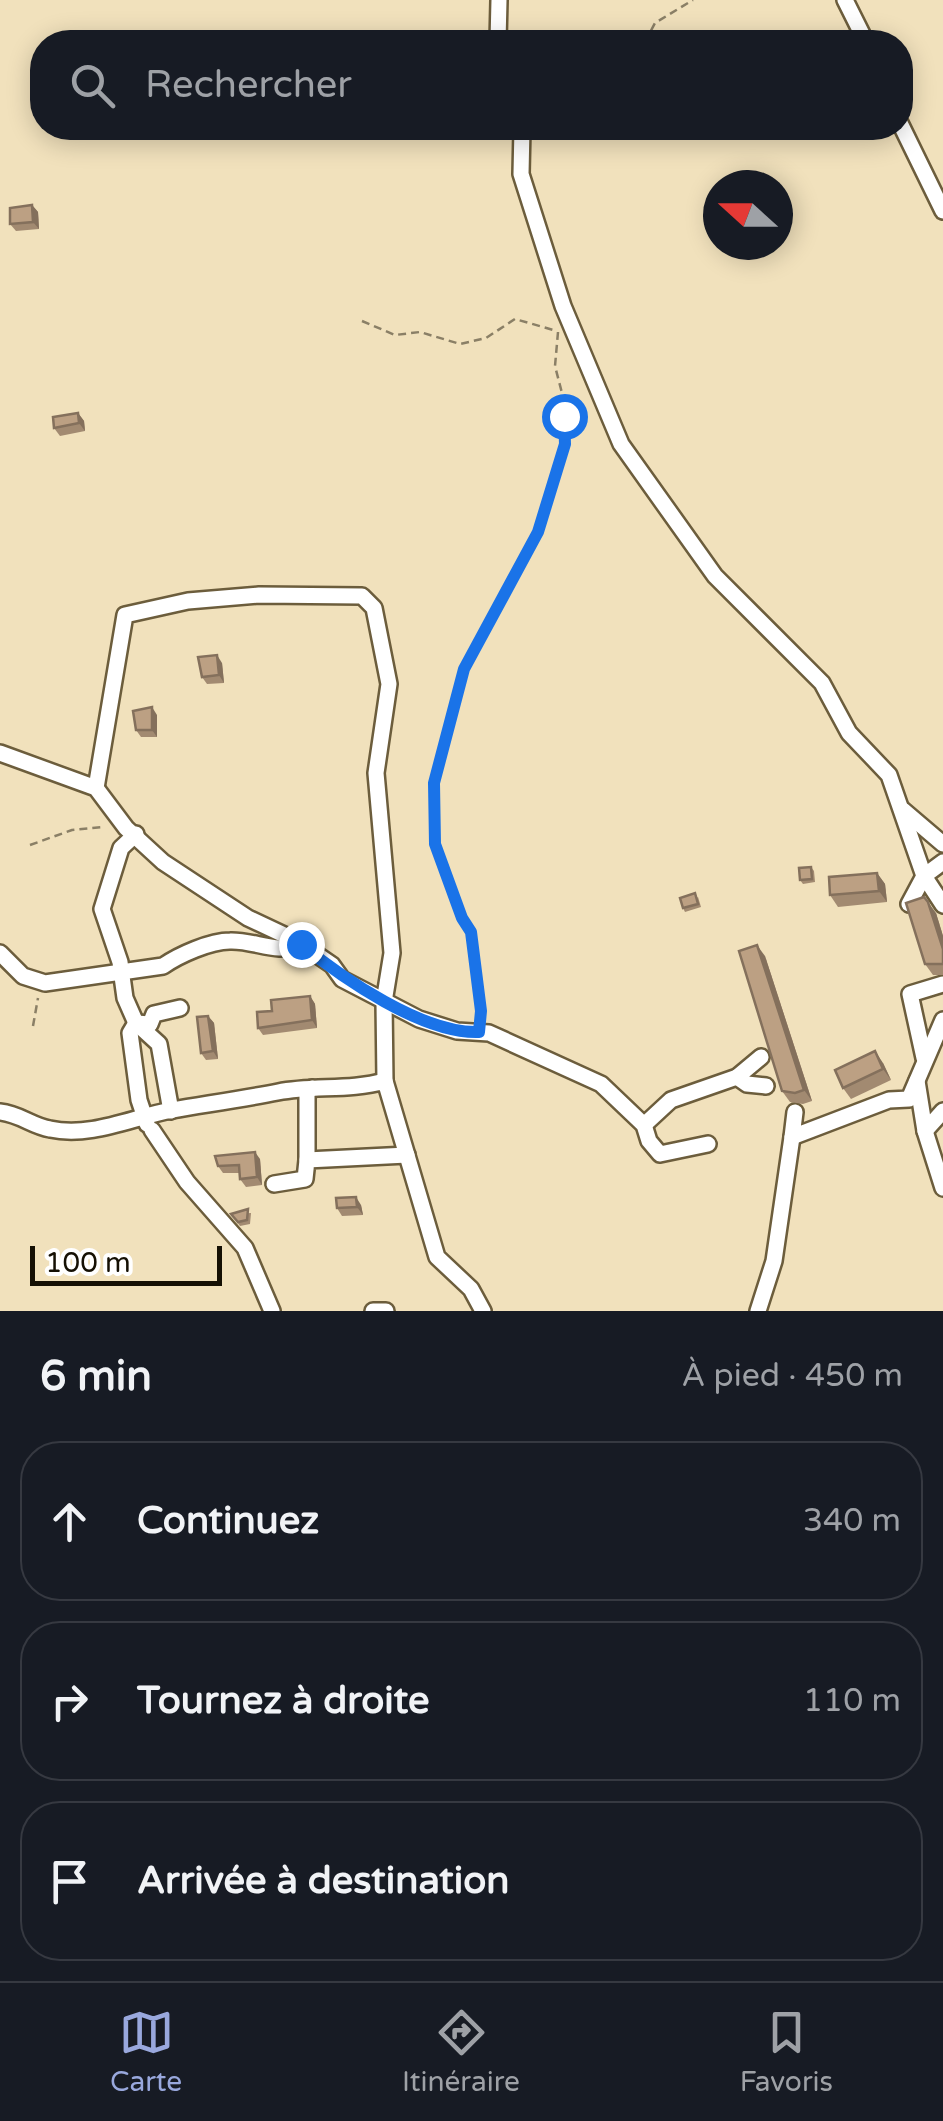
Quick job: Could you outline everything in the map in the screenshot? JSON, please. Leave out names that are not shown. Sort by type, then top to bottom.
[{"type":"street","points":[[498,30],[499,0]]},
{"type":"street","points":[[845,0],[860,30]]},
{"type":"street","points":[[522,140],[521,174],[564,306],[603,408],[628,455],[728,592],[822,683],[849,733],[889,775],[924,876],[943,905]]},
{"type":"street","points":[[910,140],[939,189],[943,211]]},
{"type":"street","points":[[96,788],[125,615],[188,601],[259,595],[362,596],[374,608],[389,684],[376,773],[392,954],[384,1002],[385,1081],[437,1257],[471,1289],[483,1311]]},
{"type":"street","points":[[0,752],[96,788],[163,862],[248,918],[301,944],[332,965],[342,978],[374,992],[384,1002],[443,1028],[479,1032],[601,1084],[644,1125],[649,1141],[660,1154],[708,1144]]},
{"type":"street","points":[[903,810],[943,844]]},
{"type":"street","points":[[131,831],[121,848],[102,909],[136,1024],[159,1044],[156,1118]]},
{"type":"street","points":[[910,904],[924,876],[943,862]]},
{"type":"street","points":[[0,973],[18,972],[45,982],[102,978],[123,982],[178,956],[228,940],[288,950],[301,944]]},
{"type":"street","points":[[0,954],[18,972]]},
{"type":"street","points":[[924,1058],[910,994],[943,984]]},
{"type":"street","points":[[136,1024],[150,1024],[154,1014],[180,1008]]},
{"type":"street","points":[[758,1311],[774,1261],[797,1121],[909,1099],[943,1020]]},
{"type":"street","points":[[136,1024],[128,1045],[156,1118],[188,1182],[245,1248],[272,1311]]},
{"type":"street","points":[[644,1125],[671,1100],[737,1077],[761,1057]]},
{"type":"street","points":[[737,1077],[747,1084],[766,1086]]},
{"type":"street","points":[[0,1112],[20,1114],[50,1129],[125,1125],[312,1088],[358,1088],[385,1081]]},
{"type":"street","points":[[917,1081],[925,1131],[943,1188]]},
{"type":"street","points":[[274,1184],[304,1180],[307,1092],[312,1088]]},
{"type":"street","points":[[925,1131],[943,1111]]},
{"type":"street","points":[[307,1160],[407,1155]]},
{"type":"street","points":[[373,1311],[386,1311]]},
{"type":"path","points":[[651,30],[655,23],[694,0]]},
{"type":"path","points":[[479,1032],[481,1011],[471,932],[462,918],[435,844],[434,783],[460,678],[538,532],[565,444],[563,397],[555,366],[564,306]]},
{"type":"path","points":[[362,322],[394,336],[420,332],[460,344],[486,338],[516,319],[558,331]]},
{"type":"path","points":[[30,845],[84,828],[131,831]]},
{"type":"path","points":[[33,1026],[45,982]]},
{"type":"building","points":[[32,205],[33,222],[10,224],[10,208]]},
{"type":"building","points":[[78,413],[79,423],[54,428],[53,417]]},
{"type":"building","points":[[217,655],[219,675],[202,677],[198,657]]},
{"type":"building","points":[[152,707],[152,730],[136,730],[133,711]]},
{"type":"building","points":[[811,867],[812,879],[800,880],[799,868]]},
{"type":"building","points":[[877,873],[879,891],[830,895],[829,877]]},
{"type":"building","points":[[695,893],[698,904],[683,908],[680,898]]},
{"type":"building","points":[[924,897],[943,949],[943,964],[925,964],[906,903]]},
{"type":"building","points":[[757,945],[804,1090],[795,1093],[782,1091],[739,951]]},
{"type":"building","points":[[310,996],[312,1020],[258,1028],[257,1012],[272,1011],[271,1000]]},
{"type":"building","points":[[208,1016],[213,1051],[201,1053],[197,1017]]},
{"type":"building","points":[[875,1051],[883,1069],[843,1088],[835,1070]]},
{"type":"building","points":[[255,1152],[257,1177],[240,1179],[239,1165],[218,1166],[215,1156]]},
{"type":"building","points":[[356,1197],[357,1207],[337,1208],[336,1198]]},
{"type":"building","points":[[248,1209],[247,1220],[238,1222],[231,1214]]},
{"type":"route","points":[[301,944],[332,965],[342,978],[420,1020],[457,1031],[479,1032],[480,992],[474,945],[435,844],[434,783],[464,669],[538,532],[565,444],[564,416]]}]
